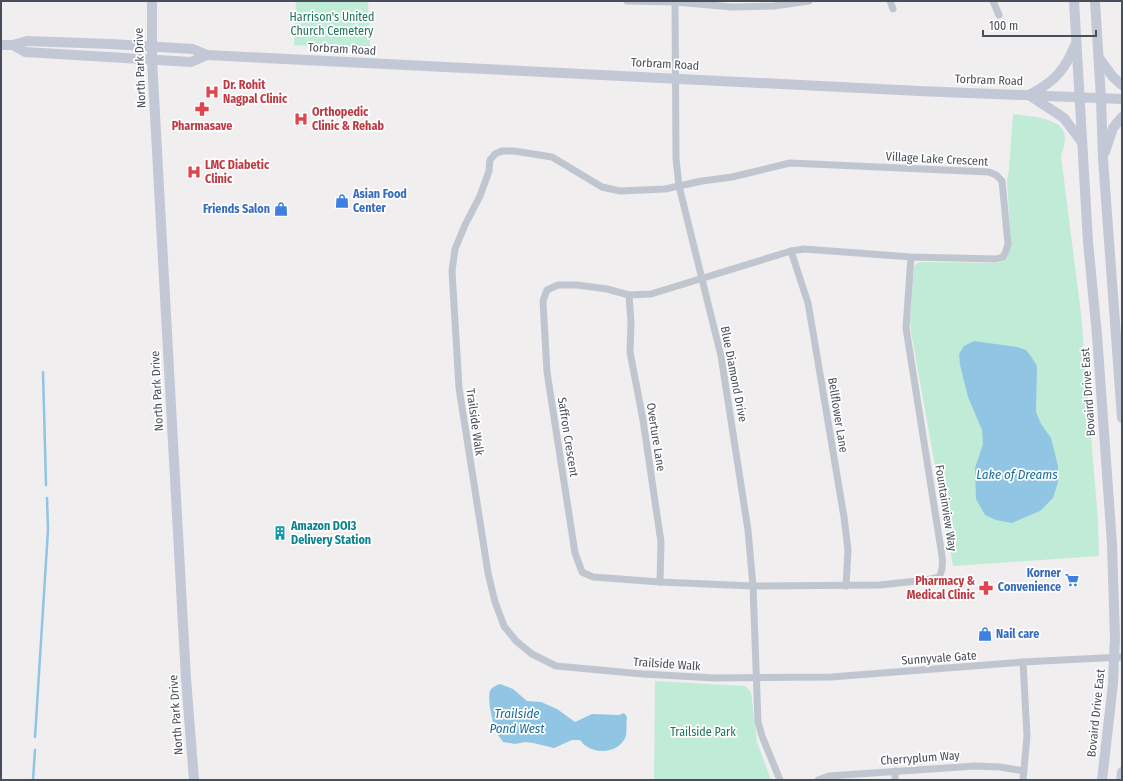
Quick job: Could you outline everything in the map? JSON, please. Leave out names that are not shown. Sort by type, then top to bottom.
[{"type":"main road","name":"North Park Drive","points":[[152,1],[152,60],[186,679],[194,780]]},
{"type":"main road","name":"Bovaird Drive East","points":[[1074,1],[1081,141],[1112,544],[1115,639],[1118,657],[1113,684],[1102,780]]},
{"type":"main road","points":[[1096,1],[1103,159],[1122,418]]},
{"type":"main road","name":"Torbram Road","points":[[1,45],[13,45],[27,41],[152,46],[193,49],[207,55],[919,91],[1122,99]]},
{"type":"main road","points":[[1076,41],[1068,60],[1059,75],[1044,87],[1029,95],[1064,118],[1081,141]]},
{"type":"main road","name":"Torbram Road","points":[[13,45],[25,52],[152,60],[191,62],[207,55]]},
{"type":"main road","points":[[1099,58],[1113,77],[1122,85]]},
{"type":"main road","points":[[1103,159],[1113,128],[1122,117]]},
{"type":"main road","points":[[1121,780],[1122,772]]},
{"type":"street","points":[[628,1],[774,6],[809,1]]},
{"type":"street","points":[[890,1],[893,9]]},
{"type":"street","points":[[993,1],[999,15]]},
{"type":"street","name":"Blue Diamond Drive","points":[[675,2],[676,158],[678,186],[721,356],[748,530],[753,586],[758,722],[762,736],[780,780]]},
{"type":"street","name":"Trailside Walk","points":[[678,186],[665,190],[620,191],[602,187],[552,157],[514,151],[502,151],[495,154],[490,160],[489,171],[480,196],[464,225],[455,249],[452,271],[459,388],[468,453],[488,573],[495,602],[504,626],[516,640],[532,654],[556,666],[643,674],[757,678]]},
{"type":"street","name":"Village Lake Crescent","points":[[678,186],[732,177],[790,163],[989,172],[996,175],[1002,181],[1008,244],[1003,257],[996,259],[911,257],[804,249],[790,251],[701,278]]},
{"type":"street","name":"Bellflower Lane","points":[[790,251],[808,303],[814,338],[848,550],[846,586]]},
{"type":"street","name":"Fountainview Way","points":[[753,586],[880,585],[926,580],[939,577],[942,571],[942,556],[906,328],[911,257]]},
{"type":"street","name":"Saffron Crescent","points":[[701,278],[650,294],[630,295],[607,289],[577,285],[558,285],[547,290],[542,301],[547,372],[575,553],[580,570],[593,577],[660,582],[753,586]]},
{"type":"street","name":"Overture Lane","points":[[630,295],[630,352],[643,420],[661,542],[660,582]]},
{"type":"street","name":"Sunnyvale Gate","points":[[757,678],[831,677],[1023,662],[1118,657]]},
{"type":"street","points":[[1023,662],[1027,736],[1023,780]]},
{"type":"street","name":"Cherryplum Way","points":[[818,780],[829,776],[975,766],[1000,767],[1024,771]]},
{"type":"street","points":[[894,771],[895,780]]},
{"type":"green space","name":"Harrison's United Church Cemetery","points":[[296,1],[368,1],[370,46],[333,47],[294,45]]},
{"type":"green space","points":[[1013,114],[1045,119],[1053,122],[1064,131],[1065,138],[1061,156],[1081,314],[1098,521],[1099,556],[953,566],[911,332],[910,322],[914,267],[920,262],[998,263],[1007,257],[1011,247],[1007,181]]},
{"type":"green space","name":"Trailside Park","points":[[655,681],[745,686],[751,692],[757,742],[771,780],[654,780]]},
{"type":"water","name":"Lake of Dreams","points":[[974,341],[1017,347],[1026,350],[1030,355],[1037,366],[1036,412],[1041,424],[1051,438],[1058,466],[1058,482],[1053,498],[1040,511],[1012,523],[996,520],[985,515],[976,499],[975,468],[983,444],[982,430],[968,397],[960,365],[959,354],[964,346]]},
{"type":"water","name":"Trailside Pond West","points":[[500,684],[513,689],[527,701],[541,702],[557,709],[575,722],[592,714],[619,715],[624,713],[627,717],[626,736],[619,746],[614,749],[603,751],[591,749],[585,746],[580,740],[572,740],[554,748],[525,742],[515,744],[503,742],[496,732],[489,700],[490,691],[494,686]]},
{"type":"waterway","points":[[43,372],[46,485]]},
{"type":"waterway","points":[[35,737],[48,530],[47,498]]},
{"type":"waterway","points":[[33,780],[35,750]]},
{"type":"place","name":"Dr. Rohit Nagpal Clinic","points":[[212,92]]},
{"type":"place","name":"Pharmasave","points":[[202,109]]},
{"type":"place","name":"Orthopedic Clinic & Rehab","points":[[301,119]]},
{"type":"place","name":"LMC Diabetic Clinic","points":[[194,172]]},
{"type":"place","name":"Asian Food Center","points":[[342,201]]},
{"type":"place","name":"Friends Salon","points":[[281,209]]},
{"type":"place","name":"Amazon DOI3 Delivery Station","points":[[280,533]]},
{"type":"place","name":"Korner Convenience","points":[[1072,580]]},
{"type":"place","name":"Pharmacy & Medical Clinic","points":[[986,588]]},
{"type":"place","name":"Nail care","points":[[985,634]]}]
